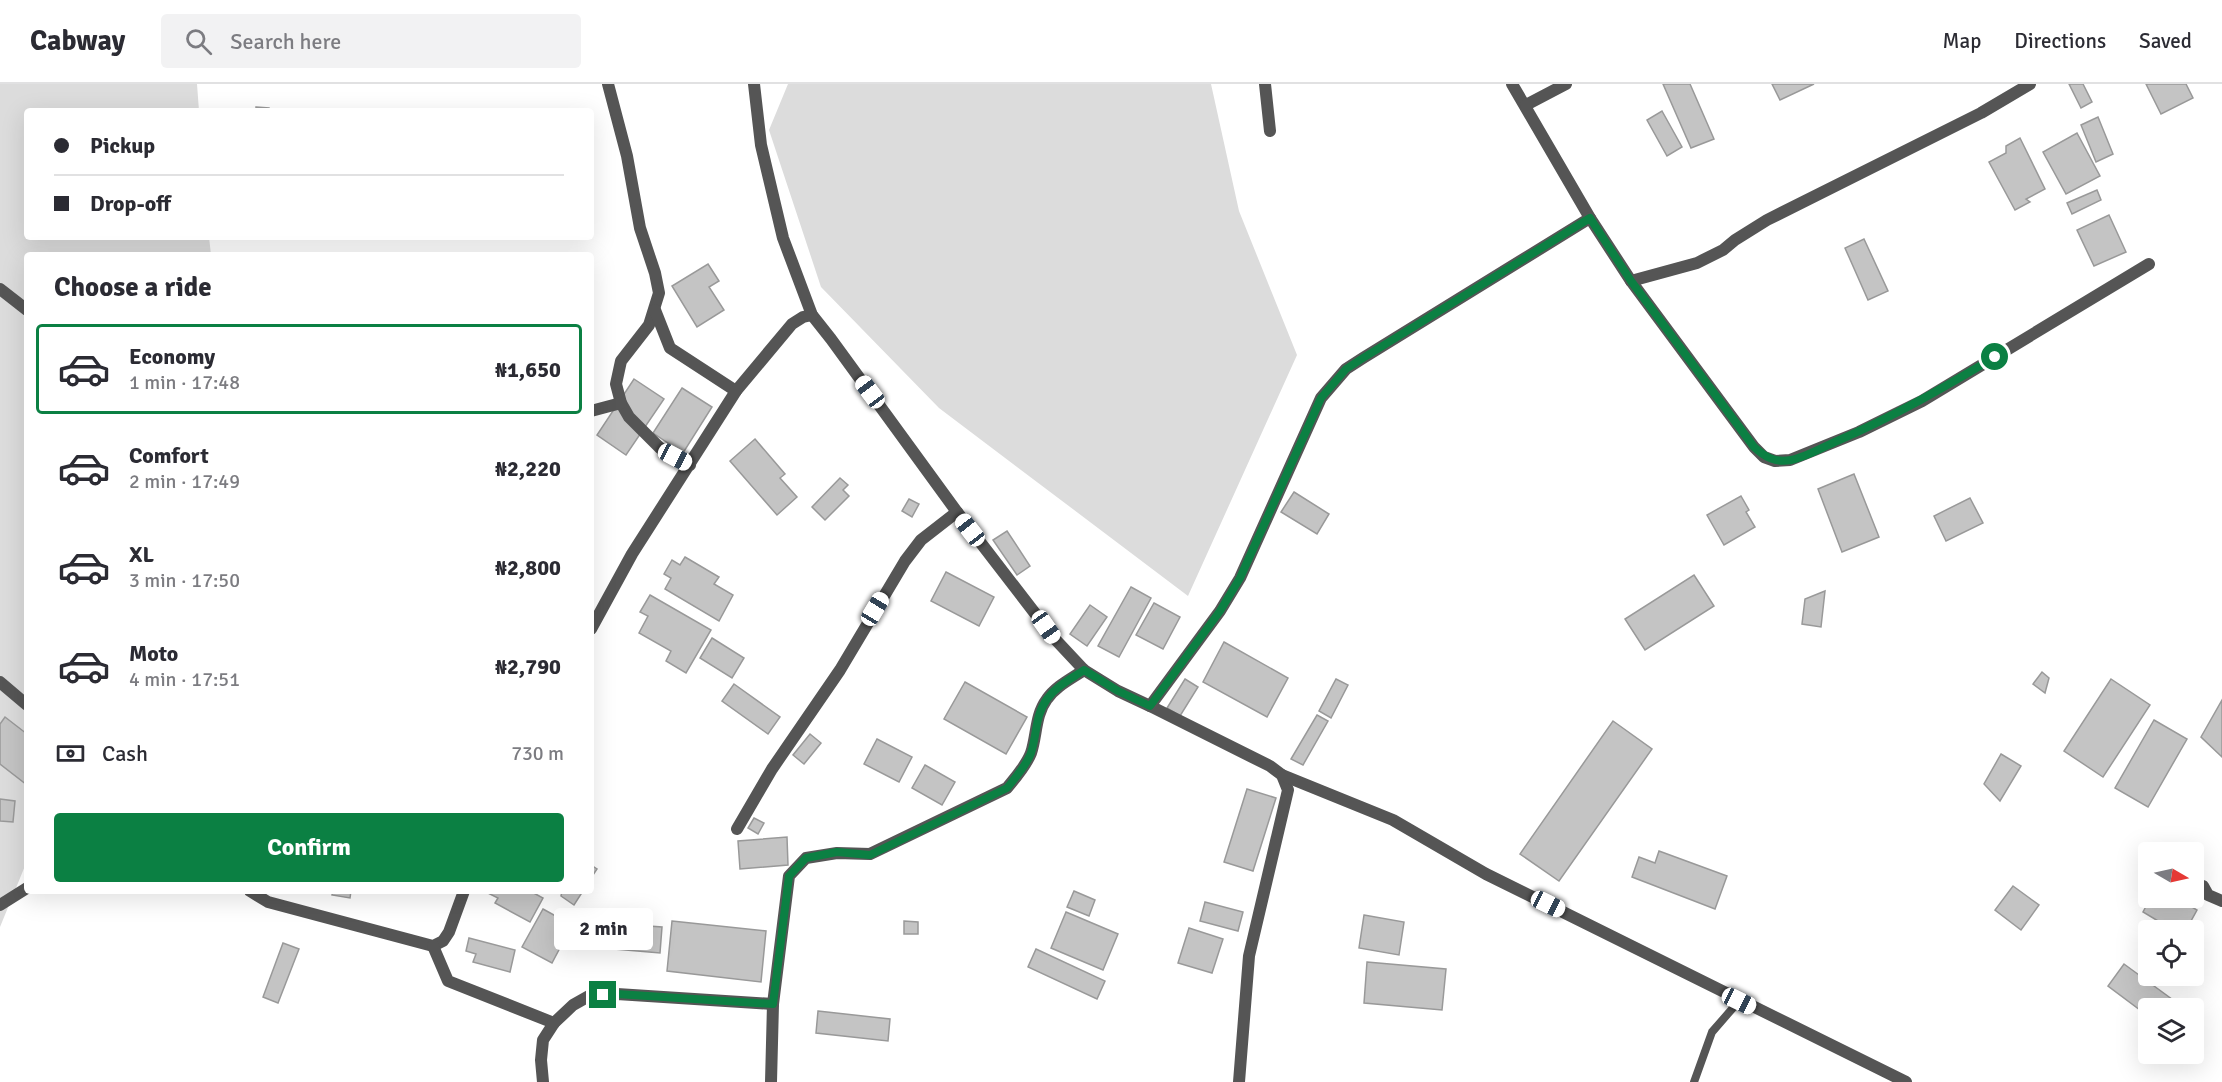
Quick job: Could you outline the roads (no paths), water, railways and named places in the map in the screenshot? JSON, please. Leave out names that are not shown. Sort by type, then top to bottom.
[{"type":"street","points":[[608,84],[627,156],[640,228],[656,273],[659,293],[656,310],[649,325],[621,361],[616,384],[621,404],[629,417],[660,448],[690,465]]},
{"type":"street","points":[[754,84],[761,145],[783,238],[812,315],[957,512],[1054,638],[1084,670],[1118,691],[1249,755],[1282,775],[1394,820],[1486,874],[1906,1082]]},
{"type":"street","points":[[1265,84],[1270,131]]},
{"type":"street","points":[[1512,84],[1590,218],[1631,281],[1754,447],[1764,457],[1790,460],[1859,432],[1922,401],[2149,264]]},
{"type":"street","points":[[1526,105],[1566,84]]},
{"type":"street","points":[[1631,281],[1697,263],[1714,255],[1767,220],[1981,113],[2030,84]]},
{"type":"street","points":[[1150,706],[1220,611],[1240,578],[1308,423],[1321,398],[1334,382],[1346,369],[1363,358],[1590,218]]},
{"type":"street","points":[[0,289],[24,308]]},
{"type":"street","points":[[656,310],[670,348],[736,391]]},
{"type":"street","points":[[594,624],[632,554],[736,391],[792,324],[803,317],[812,315]]},
{"type":"street","points":[[594,410],[621,404]]},
{"type":"street","points":[[737,829],[772,769],[840,670],[905,561],[921,540],[957,512]]},
{"type":"street","points":[[771,1082],[773,1004],[789,876],[806,858],[837,852],[870,855],[1007,788],[1030,755],[1038,716],[1046,700],[1054,690],[1084,670]]},
{"type":"street","points":[[0,682],[24,702]]},
{"type":"street","points":[[1239,1082],[1249,956],[1288,790],[1282,775]]},
{"type":"street","points":[[2204,888],[2208,895],[2222,901]]},
{"type":"street","points":[[0,905],[24,890]]},
{"type":"street","points":[[255,894],[268,902],[433,946],[443,941],[449,932],[463,894]]},
{"type":"street","points":[[433,946],[448,981],[554,1023]]},
{"type":"street","points":[[543,1082],[541,1060],[543,1040],[554,1023],[573,1005],[590,996],[617,994],[773,1004]]},
{"type":"lane","points":[[1694,1082],[1712,1032],[1739,1001]]}]
